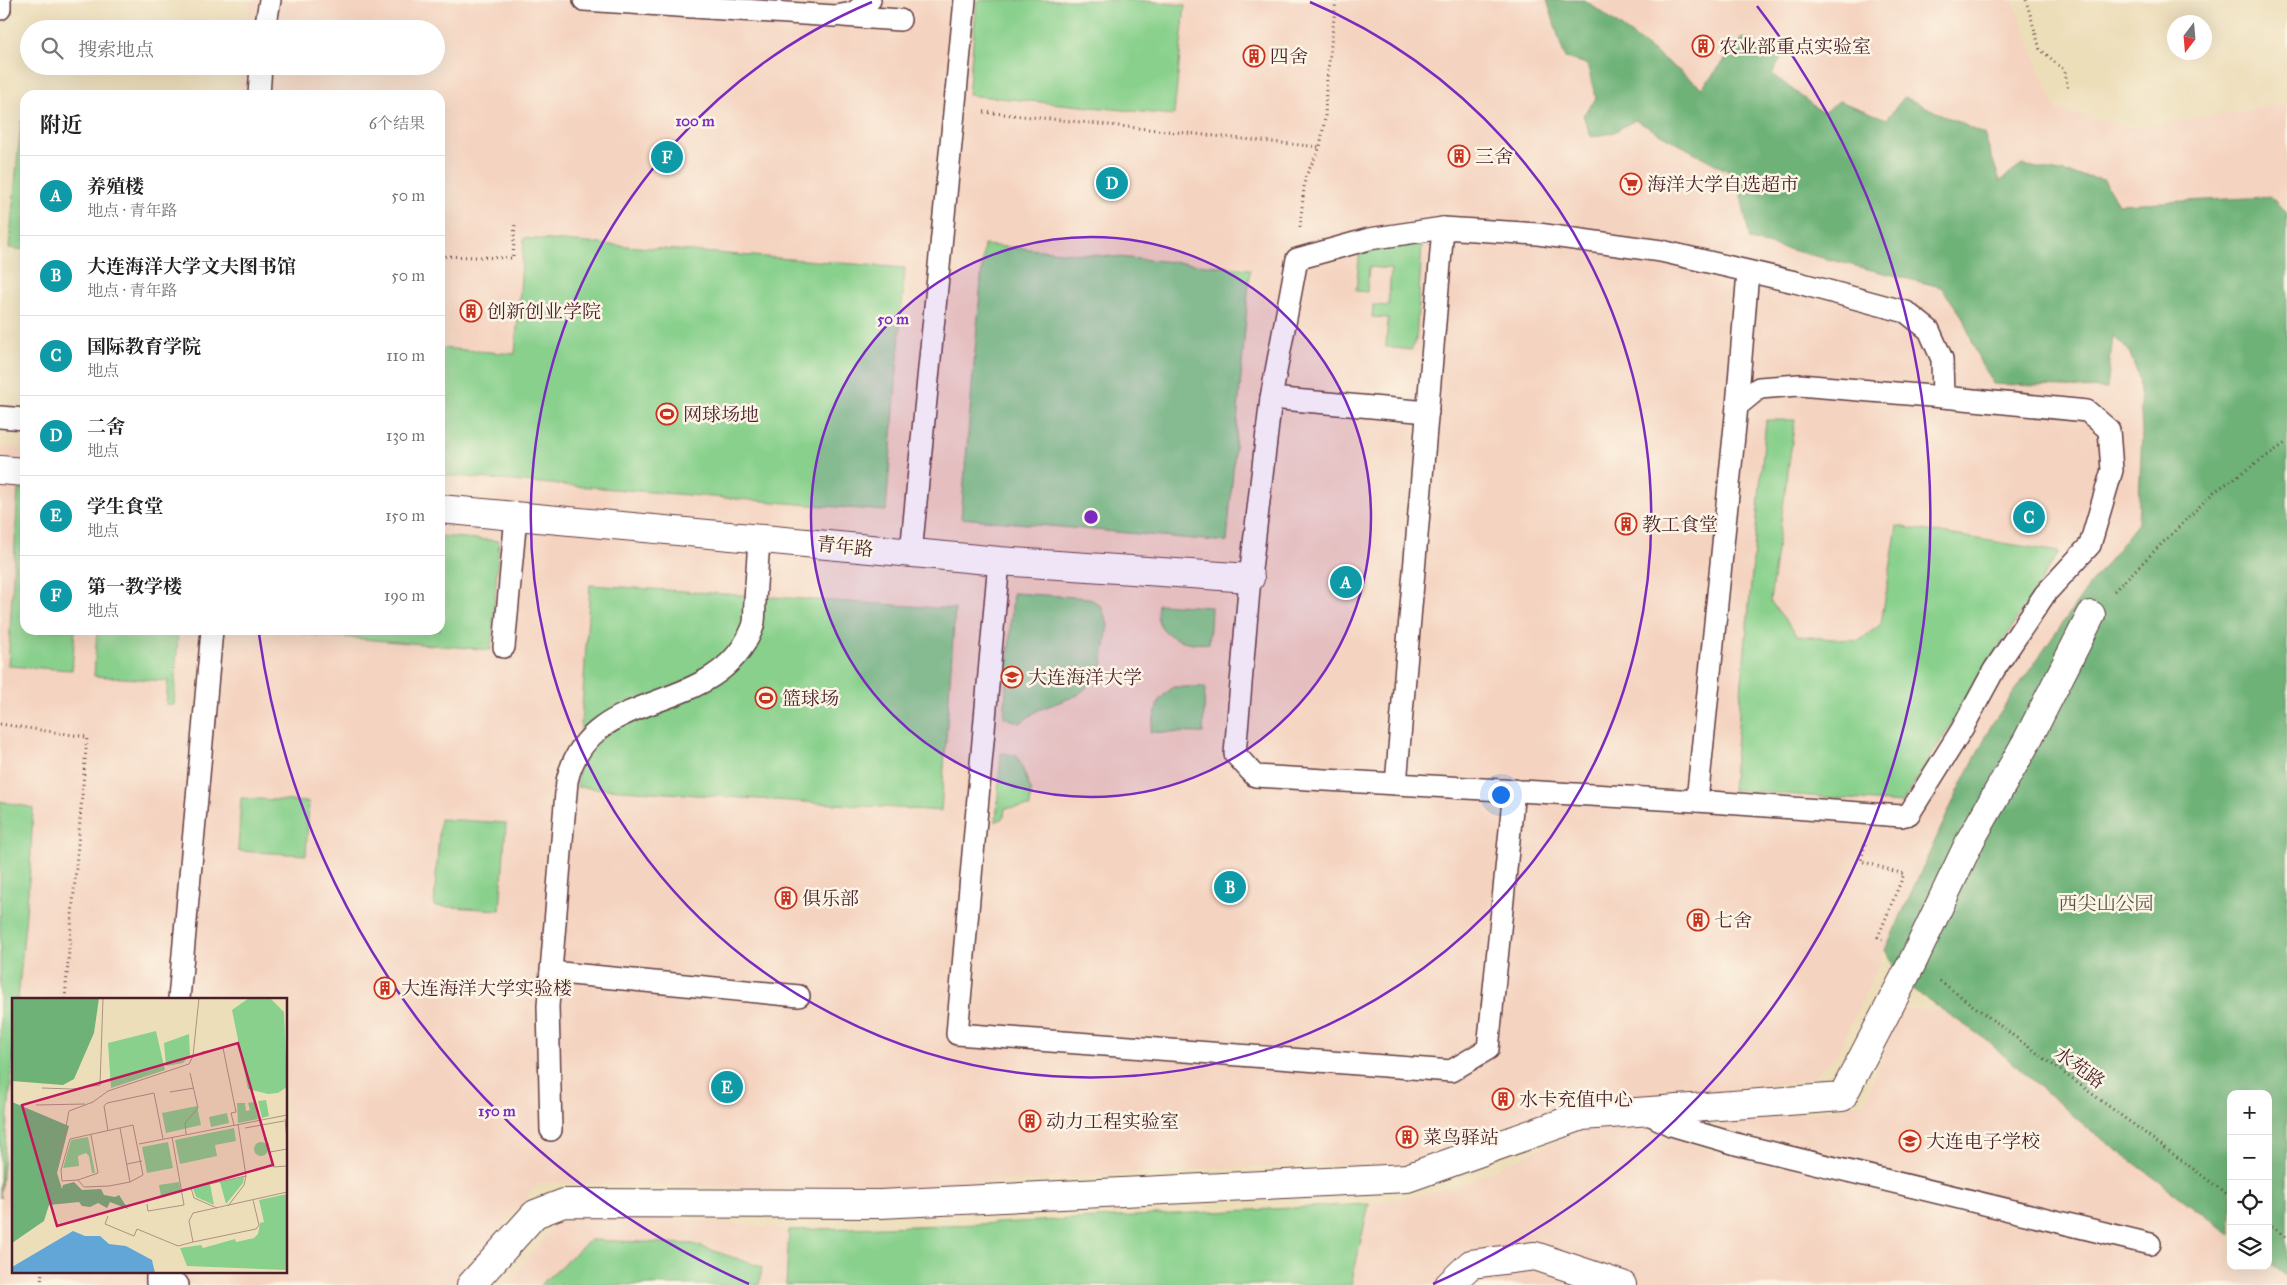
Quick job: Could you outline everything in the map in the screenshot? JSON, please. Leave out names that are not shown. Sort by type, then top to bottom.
[{"type":"street","points":[[0,470],[20,472]]},
{"type":"street","name":"青年路","points":[[445,509],[998,561],[1250,578]]},
{"type":"street","points":[[471,1285],[535,1214],[564,1203],[880,1204],[1407,1178],[1582,1116],[1842,1096],[1912,962],[1971,839],[2027,741],[2091,615]]},
{"type":"street","points":[[1449,1285],[1471,1264],[1535,1256],[1622,1285]]},
{"type":"lane","points":[[0,0],[0,9]]},
{"type":"lane","points":[[267,20],[270,0]]},
{"type":"lane","points":[[584,0],[900,20]]},
{"type":"lane","points":[[835,16],[853,13],[870,0]]},
{"type":"lane","points":[[911,553],[956,109],[965,0]]},
{"type":"lane","points":[[259,90],[260,75]]},
{"type":"lane","points":[[1396,784],[1443,228]]},
{"type":"lane","points":[[1736,406],[1759,388],[1799,385],[2087,411],[2109,430],[2112,470],[2090,545],[2045,594],[1994,670],[1962,728],[1909,814],[1901,816],[1514,790],[1255,776],[1235,754],[1250,578],[1271,398],[1297,259],[1369,239],[1443,228],[1538,234],[1661,251],[1906,312],[1929,330],[1942,359],[1943,397]]},
{"type":"lane","points":[[1697,802],[1748,272]]},
{"type":"lane","points":[[1271,398],[1428,412]]},
{"type":"lane","points":[[0,417],[20,419]]},
{"type":"lane","points":[[504,648],[516,516]]},
{"type":"lane","points":[[551,1130],[548,1006],[567,781],[571,764],[580,746],[604,724],[638,707],[678,695],[715,676],[738,656],[753,627],[759,538]]},
{"type":"lane","points":[[998,561],[957,1034],[1451,1071],[1488,1049],[1514,790]]},
{"type":"lane","points":[[179,998],[212,635]]},
{"type":"lane","points":[[551,972],[799,996]]},
{"type":"lane","points":[[1645,1112],[1671,1125],[1736,1144],[2150,1244]]},
{"type":"lane","points":[[157,1272],[157,1283],[178,1285]]},
{"type":"path","points":[[1297,259],[1305,178],[1320,146],[1336,0]]},
{"type":"path","points":[[2026,0],[2040,50],[2064,71],[2068,90]]},
{"type":"path","points":[[956,109],[1320,146]]},
{"type":"path","points":[[445,256],[513,258],[515,222]]},
{"type":"path","points":[[2091,615],[2214,492],[2287,442]]},
{"type":"path","points":[[0,724],[87,737],[65,998]]},
{"type":"path","points":[[1860,860],[1904,874],[1878,937],[1888,943]]},
{"type":"path","name":"水苑路","points":[[1912,962],[2227,1193]]},
{"type":"path","points":[[2269,1225],[2287,1238]]},
{"type":"path","points":[[41,1285],[42,1272]]},
{"type":"shaded area","name":"大连海洋大学","points":[[249,0],[2013,0],[2056,110],[2137,128],[2287,103],[2287,288],[2175,474],[1992,724],[1957,793],[1838,1053],[1808,1081],[1565,1110],[1415,1163],[1211,1168],[868,1191],[539,1182],[452,1285],[0,1285],[0,446],[20,448],[20,635],[445,635],[445,90],[240,90],[241,75],[445,75],[445,20],[247,20]]},
{"type":"shaded area","name":"大连电子学校","points":[[1901,1009],[1943,1010],[1985,1039],[2090,1130],[2227,1232],[2227,1270],[2272,1270],[2272,1266],[2287,1277],[2287,1285],[506,1285],[563,1214],[734,1223],[789,1230],[979,1224],[1369,1204],[1457,1187],[1582,1129],[1634,1122],[1710,1152],[1724,1119],[1806,1114],[1864,1103]]},
{"type":"green space","points":[[977,0],[1135,0],[1185,5],[1174,115],[968,95]]},
{"type":"green space","name":"西尖山公园","points":[[1547,0],[1585,0],[1702,88],[1743,38],[1782,56],[1772,74],[1823,113],[1839,101],[1887,119],[1904,97],[1984,134],[2000,181],[2022,165],[2104,180],[2118,204],[2271,197],[2287,213],[2287,1277],[2272,1266],[2272,1090],[2227,1090],[2227,1232],[2090,1130],[1985,1039],[1902,982],[1885,950],[1957,793],[1992,724],[2088,587],[2138,523],[2142,433],[2139,378],[2129,351],[2113,336],[2107,389],[1993,384],[1981,364],[1962,316],[1941,287],[1750,240],[1737,176],[1635,120],[1612,133],[1591,137],[1583,115],[1596,99],[1587,64],[1565,58]]},
{"type":"green space","points":[[20,132],[20,249],[9,248]]},
{"type":"green space","name":"网球场地","points":[[524,238],[905,268],[886,511],[445,475],[445,348],[515,354]]},
{"type":"green space","points":[[984,245],[1250,269],[1227,542],[961,518]]},
{"type":"green space","points":[[1422,245],[1416,342],[1411,350],[1386,347],[1388,318],[1372,317],[1373,305],[1388,306],[1391,269],[1369,267],[1367,292],[1356,291],[1360,249]]},
{"type":"green space","points":[[1766,420],[1795,420],[1770,601],[1798,636],[1859,641],[1881,624],[1897,526],[2059,552],[1902,803],[1732,790]]},
{"type":"green space","points":[[18,490],[20,490],[20,635],[75,635],[72,670],[8,666]]},
{"type":"green space","points":[[445,536],[499,541],[491,650],[316,635],[445,635]]},
{"type":"green space","name":"篮球场","points":[[590,585],[955,609],[941,811],[577,787]]},
{"type":"green space","points":[[1013,593],[1089,598],[1101,606],[1108,625],[1101,673],[1078,695],[1038,710],[1020,723],[1004,717]]},
{"type":"green space","points":[[1158,604],[1211,607],[1209,643],[1187,642],[1172,637],[1161,627],[1157,618]]},
{"type":"green space","points":[[97,635],[178,635],[174,705],[166,705],[168,681],[94,676]]},
{"type":"green space","points":[[1173,687],[1205,687],[1203,733],[1150,732],[1159,700]]},
{"type":"green space","points":[[1001,753],[1017,755],[1031,790],[1030,807],[1005,808],[1004,817],[996,822]]},
{"type":"green space","points":[[241,798],[309,802],[306,855],[238,851]]},
{"type":"green space","points":[[0,801],[33,808],[30,870],[18,998],[12,998],[12,1070],[0,1198]]},
{"type":"green space","points":[[440,819],[506,823],[500,910],[434,906]]},
{"type":"green space","points":[[1369,1204],[1351,1285],[786,1285],[789,1230],[979,1224]]},
{"type":"green space","points":[[590,1240],[693,1244],[762,1267],[759,1285],[540,1285]]},
{"type":"place","name":"农业部重点实验室","points":[[1703,46]]},
{"type":"place","name":"四舍","points":[[1254,56]]},
{"type":"place","name":"三舍","points":[[1459,156]]},
{"type":"place","name":"第一教学楼","points":[[667,157]]},
{"type":"place","name":"二舍","points":[[1112,183]]},
{"type":"place","name":"海洋大学自选超市","points":[[1631,184]]},
{"type":"place","name":"创新创业学院","points":[[471,311]]},
{"type":"place","name":"网球场地","points":[[667,414]]},
{"type":"place","name":"国际教育学院","points":[[2029,517]]},
{"type":"place","name":"教工食堂","points":[[1626,524]]},
{"type":"place","name":"养殖楼","points":[[1346,582]]},
{"type":"place","name":"大连海洋大学","points":[[1012,677]]},
{"type":"place","name":"篮球场","points":[[766,698]]},
{"type":"place","name":"大连海洋大学文夫图书馆","points":[[1230,887]]},
{"type":"place","name":"俱乐部","points":[[786,898]]},
{"type":"place","name":"七舍","points":[[1698,920]]},
{"type":"place","name":"大连海洋大学实验楼","points":[[385,988]]},
{"type":"place","name":"学生食堂","points":[[727,1087]]},
{"type":"place","name":"水卡充值中心","points":[[1503,1099]]},
{"type":"place","name":"动力工程实验室","points":[[1030,1121]]},
{"type":"place","name":"菜鸟驿站","points":[[1407,1137]]},
{"type":"place","name":"大连电子学校","points":[[1910,1141]]}]
